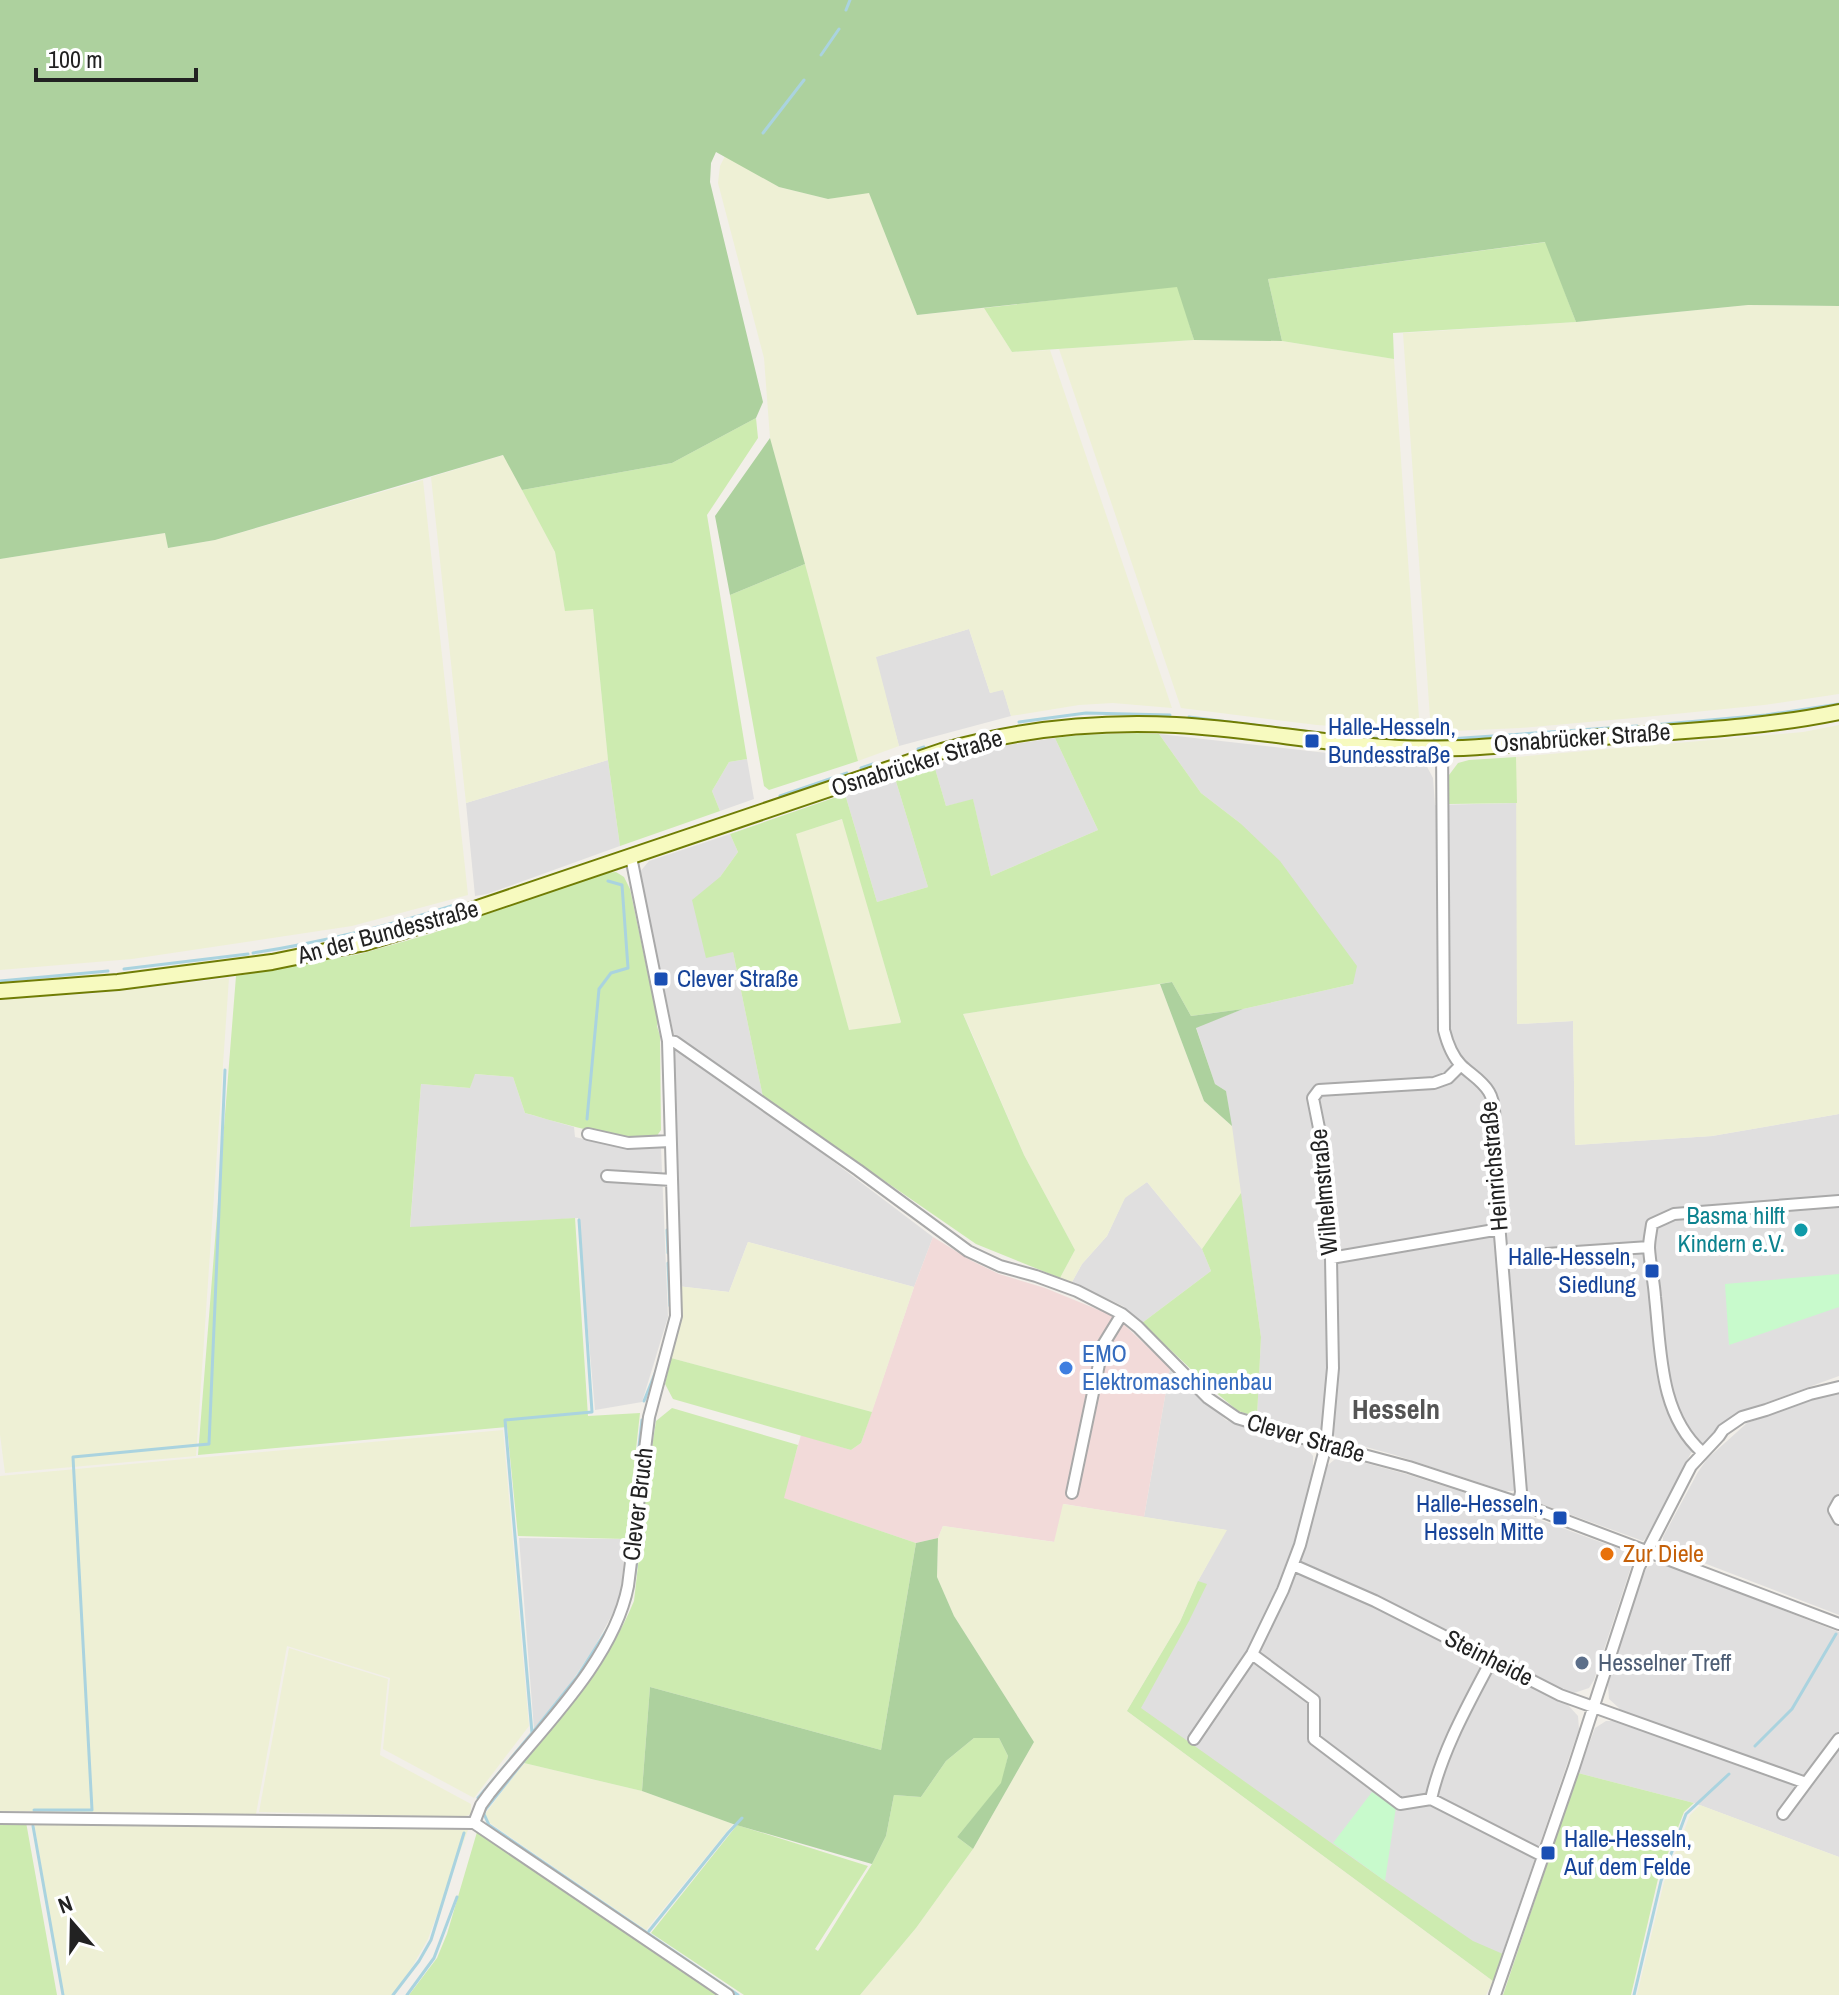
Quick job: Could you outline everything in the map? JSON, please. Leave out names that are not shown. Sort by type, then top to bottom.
[{"type":"main road","name":"Osnabrücker Straße","points":[[763,812],[976,741],[1080,725],[1178,725],[1341,744],[1442,748],[1746,726],[1802,720],[1839,712]]},
{"type":"main road","name":"An der Bundesstraße","points":[[0,991],[118,982],[320,954],[408,931],[763,812]]},
{"type":"street","name":"Heinrichstraße","points":[[1442,748],[1444,1030],[1450,1048],[1461,1065],[1490,1093],[1494,1108],[1493,1149],[1521,1492],[1519,1503]]},
{"type":"street","points":[[631,857],[668,1041]]},
{"type":"street","name":"Clever Bruch","points":[[474,1823],[489,1794],[580,1682],[610,1636],[623,1607],[649,1417],[676,1316],[668,1041]]},
{"type":"street","name":"Clever Straße","points":[[668,1041],[675,1042],[858,1170],[968,1251],[1000,1266],[1077,1291],[1122,1314],[1208,1398],[1237,1418],[1409,1467],[1519,1503],[1839,1624]]},
{"type":"street","name":"Wilhelmstraße","points":[[1326,1445],[1333,1368],[1331,1258],[1325,1158],[1313,1098],[1319,1090],[1434,1083],[1448,1078],[1461,1065]]},
{"type":"street","points":[[588,1134],[628,1143],[670,1141]]},
{"type":"street","points":[[607,1176],[672,1180]]},
{"type":"street","points":[[1702,1452],[1690,1442],[1666,1388],[1649,1247],[1652,1224],[1674,1214],[1839,1201]]},
{"type":"street","points":[[1331,1258],[1500,1229]]},
{"type":"street","points":[[1502,1257],[1649,1247]]},
{"type":"street","points":[[1072,1493],[1103,1345],[1122,1314]]},
{"type":"street","points":[[1495,1995],[1639,1567],[1691,1466],[1723,1430],[1742,1417],[1839,1387]]},
{"type":"street","points":[[1194,1739],[1252,1654],[1293,1565],[1326,1445]]},
{"type":"street","points":[[1839,1501],[1834,1510],[1839,1519]]},
{"type":"street","name":"Steinheide","points":[[1293,1565],[1375,1601],[1560,1695],[1806,1783]]},
{"type":"street","points":[[1252,1654],[1314,1700],[1314,1739],[1400,1804],[1431,1799],[1543,1856]]},
{"type":"street","points":[[1431,1799],[1434,1782],[1463,1713],[1492,1659]]},
{"type":"street","points":[[1783,1814],[1839,1739]]},
{"type":"street","points":[[1828,1754],[1839,1760]]},
{"type":"street","points":[[0,1818],[474,1823],[728,1995]]},
{"type":"shaded area","points":[[969,629],[990,693],[1003,689],[1011,716],[899,746],[875,657]]},
{"type":"shaded area","points":[[1159,734],[1424,761],[1433,778],[1435,805],[1517,803],[1517,1024],[1573,1021],[1575,1145],[1712,1136],[1839,1114],[1839,1376],[1740,1412],[1691,1453],[1643,1541],[1533,1501],[1525,1492],[1516,1489],[1505,1491],[1337,1439],[1331,1431],[1316,1433],[1257,1417],[1261,1337],[1226,1091],[1215,1084],[1196,1027],[1243,1009],[1353,984],[1240,823],[1201,793]]},
{"type":"shaded area","points":[[1055,738],[1098,830],[991,876],[973,800],[946,806],[934,765],[1008,745]]},
{"type":"shaded area","points":[[747,759],[754,799],[720,811],[712,791],[729,762]]},
{"type":"shaded area","points":[[608,760],[620,846],[475,896],[466,803]]},
{"type":"shaded area","points":[[895,778],[928,887],[877,902],[845,794]]},
{"type":"shaded area","points":[[730,834],[738,852],[720,877],[763,1097],[674,1035],[639,873],[649,861]]},
{"type":"shaded area","points":[[673,1047],[760,1106],[933,1237],[914,1287],[748,1242],[729,1292],[677,1286]]},
{"type":"shaded area","points":[[474,1074],[513,1077],[525,1113],[574,1127],[575,1137],[626,1149],[661,1147],[668,1317],[642,1402],[595,1410],[578,1218],[410,1228],[421,1084],[470,1088]]},
{"type":"shaded area","points":[[1147,1182],[1202,1249],[1211,1271],[1142,1323],[1123,1306],[1072,1282],[1082,1264],[1107,1236],[1125,1197]]},
{"type":"shaded area","points":[[933,1237],[999,1274],[1045,1288],[1116,1317],[1170,1368],[1144,1517],[1064,1504],[1055,1542],[943,1526],[938,1538],[916,1543],[783,1498],[801,1435],[851,1450],[861,1443]]},
{"type":"shaded area","points":[[1170,1368],[1226,1420],[1305,1446],[1313,1456],[1313,1465],[1327,1466],[1343,1457],[1406,1474],[1625,1551],[1631,1557],[1632,1564],[1594,1680],[1589,1688],[1574,1693],[1568,1705],[1578,1716],[1579,1729],[1493,1981],[1127,1711],[1180,1622],[1226,1530],[1144,1517]]},
{"type":"shaded area","points":[[1839,1390],[1839,1615],[1665,1548],[1663,1537],[1707,1459],[1747,1423]]},
{"type":"shaded area","points":[[519,1538],[626,1539],[620,1600],[568,1687],[534,1729]]},
{"type":"shaded area","points":[[1652,1563],[1662,1563],[1839,1632],[1839,1857],[1694,1803],[1578,1773],[1595,1728],[1606,1721],[1616,1721],[1619,1708],[1609,1699],[1608,1685],[1627,1621],[1646,1569]]},
{"type":"green space","points":[[0,0],[1839,0],[1839,306],[1748,305],[1576,322],[1545,242],[1268,279],[1282,341],[1194,340],[1177,287],[917,315],[869,193],[828,199],[779,187],[716,152],[711,163],[710,182],[763,402],[756,418],[672,463],[522,490],[503,455],[215,540],[168,548],[165,533],[0,559]]},
{"type":"green space","points":[[725,156],[779,187],[828,199],[869,192],[917,315],[984,308],[1012,352],[1050,350],[1172,708],[1113,703],[1011,716],[1003,690],[990,693],[969,629],[876,657],[899,746],[858,761],[770,438],[764,358],[718,183]]},
{"type":"green space","points":[[1546,242],[1576,322],[1393,333],[1394,359],[1282,341],[1268,279]]},
{"type":"green space","points":[[1178,286],[1194,340],[1012,352],[984,308]]},
{"type":"green space","points":[[1748,305],[1839,306],[1839,694],[1645,717],[1431,732],[1403,333],[1576,322]]},
{"type":"green space","points":[[1194,340],[1282,341],[1394,359],[1420,732],[1317,725],[1181,708],[1059,349]]},
{"type":"green space","points":[[756,418],[758,438],[707,515],[747,759],[729,762],[712,791],[720,811],[620,846],[593,609],[565,611],[555,552],[522,490],[672,463]]},
{"type":"green space","points":[[770,438],[805,564],[730,595],[715,516]]},
{"type":"green space","points":[[504,455],[555,552],[565,610],[593,609],[608,760],[466,803],[431,477]]},
{"type":"green space","points":[[423,480],[468,895],[352,926],[132,959],[0,970],[0,559],[166,533],[168,548],[215,540]]},
{"type":"green space","points":[[805,564],[858,761],[769,790],[764,786],[730,595]]},
{"type":"green space","points":[[1839,725],[1839,1114],[1712,1136],[1575,1145],[1573,1021],[1517,1024],[1516,757],[1803,732]]},
{"type":"green space","points":[[1159,734],[1201,793],[1240,823],[1280,861],[1357,966],[1353,984],[1243,1009],[1191,1016],[1172,982],[963,1014],[1024,1155],[1075,1250],[1060,1278],[976,1244],[763,1097],[733,952],[706,958],[692,900],[720,877],[738,852],[730,834],[845,794],[877,902],[928,887],[895,778],[934,765],[946,806],[973,799],[991,876],[1098,830],[1055,738]],"holes":[[[842,819],[901,1022],[849,1030],[796,834]]]},
{"type":"green space","points":[[1516,757],[1517,803],[1449,804],[1449,775],[1458,763]]},
{"type":"green space","points":[[843,819],[901,1023],[849,1031],[795,834]]},
{"type":"green space","points":[[616,872],[624,877],[630,889],[658,1022],[661,1130],[656,1137],[622,1136],[525,1113],[513,1077],[475,1074],[470,1088],[421,1084],[410,1227],[575,1218],[588,1416],[640,1413],[626,1539],[518,1536],[507,1427],[198,1455],[236,976],[360,954],[430,934],[604,873]]},
{"type":"green space","points":[[229,978],[196,1456],[5,1473],[0,1435],[0,998],[91,994]]},
{"type":"green space","points":[[1172,982],[1191,1016],[1243,1009],[1196,1028],[1215,1084],[1226,1091],[1232,1126],[1204,1101],[1160,984]]},
{"type":"green space","points":[[1160,984],[1204,1101],[1232,1126],[1241,1193],[1202,1249],[1147,1182],[1125,1198],[1107,1236],[1082,1264],[1072,1282],[1060,1278],[1075,1250],[1024,1155],[963,1014]]},
{"type":"green space","points":[[1241,1193],[1261,1337],[1257,1417],[1238,1411],[1142,1323],[1211,1271],[1202,1249]]},
{"type":"green space","points":[[748,1242],[914,1287],[872,1412],[671,1358],[680,1323],[677,1286],[729,1292]]},
{"type":"green space","points":[[1839,1274],[1839,1307],[1729,1345],[1725,1284]]},
{"type":"green space","points":[[671,1358],[872,1412],[861,1443],[851,1450],[673,1399],[665,1384]]},
{"type":"green space","points":[[672,1408],[798,1445],[784,1498],[916,1543],[881,1750],[650,1687],[642,1791],[524,1763],[599,1666],[634,1601],[656,1421]]},
{"type":"green space","points":[[503,1430],[529,1726],[474,1798],[383,1749],[390,1678],[287,1646],[256,1814],[0,1811],[0,1476]]},
{"type":"green space","points":[[1063,1504],[1227,1530],[1198,1581],[1180,1622],[1127,1711],[1493,1981],[1486,1995],[860,1995],[916,1928],[973,1849],[1034,1742],[954,1616],[937,1577],[938,1538],[943,1526],[1054,1542]]},
{"type":"green space","points":[[938,1538],[937,1577],[954,1616],[1034,1742],[973,1849],[957,1837],[1001,1783],[1008,1756],[999,1738],[974,1738],[946,1761],[921,1797],[894,1795],[886,1836],[872,1864],[733,1824],[642,1791],[650,1687],[881,1750],[916,1543]]},
{"type":"green space","points":[[1198,1581],[1207,1584],[1141,1708],[1473,1941],[1503,1954],[1493,1981],[1127,1711],[1180,1622]]},
{"type":"green space","points":[[289,1648],[388,1679],[380,1755],[471,1804],[471,1814],[463,1817],[259,1812]]},
{"type":"green space","points":[[974,1738],[999,1738],[1008,1756],[1002,1783],[957,1837],[973,1849],[916,1928],[860,1995],[744,1995],[651,1933],[737,1825],[868,1866],[815,1949],[818,1951],[886,1836],[894,1795],[921,1797],[946,1761]]},
{"type":"green space","points":[[524,1763],[642,1791],[733,1824],[646,1930],[487,1821],[485,1814]]},
{"type":"green space","points":[[1578,1773],[1694,1803],[1684,1812],[1658,1879],[1631,1995],[1503,1995]]},
{"type":"green space","points":[[1372,1792],[1396,1807],[1385,1881],[1333,1843]]},
{"type":"green space","points":[[1700,1805],[1839,1857],[1839,1995],[1637,1995],[1664,1882],[1690,1815]]},
{"type":"green space","points":[[0,1821],[26,1822],[57,1995],[0,1995]]},
{"type":"green space","points":[[34,1822],[468,1830],[428,1939],[392,1995],[62,1995]]},
{"type":"green space","points":[[477,1832],[721,1995],[409,1995],[437,1958]]},
{"type":"waterway","points":[[846,10],[850,0]]},
{"type":"waterway","points":[[821,55],[839,29]]},
{"type":"waterway","points":[[763,133],[804,80]]},
{"type":"waterway","points":[[1653,725],[1766,715],[1839,704]]},
{"type":"waterway","points":[[1019,722],[1086,713],[1170,715]]},
{"type":"waterway","points":[[1189,717],[1237,723]]},
{"type":"waterway","points":[[1246,724],[1310,732]]},
{"type":"waterway","points":[[1434,740],[1637,726]]},
{"type":"waterway","points":[[1330,735],[1416,741]]},
{"type":"waterway","points":[[918,749],[924,747]]},
{"type":"waterway","points":[[861,768],[873,764]]},
{"type":"waterway","points":[[780,796],[847,773]]},
{"type":"waterway","points":[[587,1119],[599,989],[611,973],[628,968],[622,885],[608,881]]},
{"type":"waterway","points":[[253,953],[356,933],[458,904]]},
{"type":"waterway","points":[[124,969],[248,954]]},
{"type":"waterway","points":[[0,981],[108,971]]},
{"type":"waterway","points":[[34,1810],[92,1810],[73,1457],[209,1444],[225,1070]]},
{"type":"waterway","points":[[478,1798],[532,1733],[505,1420],[592,1412],[579,1220]]},
{"type":"waterway","points":[[667,1230],[668,1253]]},
{"type":"waterway","points":[[668,1263],[670,1306]]},
{"type":"waterway","points":[[644,1401],[658,1366]]},
{"type":"waterway","points":[[652,1433],[655,1413]]},
{"type":"waterway","points":[[627,1552],[642,1420]]},
{"type":"waterway","points":[[613,1640],[628,1606],[632,1588],[644,1496]]},
{"type":"waterway","points":[[533,1732],[577,1677],[610,1625]]},
{"type":"waterway","points":[[1755,1746],[1792,1709],[1836,1634]]},
{"type":"waterway","points":[[531,1752],[485,1810],[489,1825],[738,1995]]},
{"type":"waterway","points":[[1634,1995],[1661,1881],[1686,1814],[1729,1774]]},
{"type":"waterway","points":[[649,1931],[742,1818]]},
{"type":"waterway","points":[[33,1826],[63,1995]]},
{"type":"waterway","points":[[393,1995],[431,1940],[464,1833]]},
{"type":"waterway","points":[[407,1995],[434,1958],[457,1897]]},
{"type":"place","name":"Halle-Hesseln, Bundesstraße","points":[[1312,741]]},
{"type":"place","name":"Clever Straße","points":[[661,979]]},
{"type":"place","name":"Basma hilft Kindern e.V.","points":[[1801,1230]]},
{"type":"place","name":"Halle-Hesseln, Siedlung","points":[[1652,1271]]},
{"type":"place","name":"EMO Elektromaschinenbau","points":[[1066,1368]]},
{"type":"place","name":"Halle-Hesseln, Hesseln Mitte","points":[[1560,1518]]},
{"type":"place","name":"Zur Diele","points":[[1607,1554]]},
{"type":"place","name":"Hesselner Treff","points":[[1582,1663]]},
{"type":"place","name":"Halle-Hesseln, Auf dem Felde","points":[[1548,1853]]},
{"type":"district","name":"Hesseln","points":[[1396,1409]]}]
